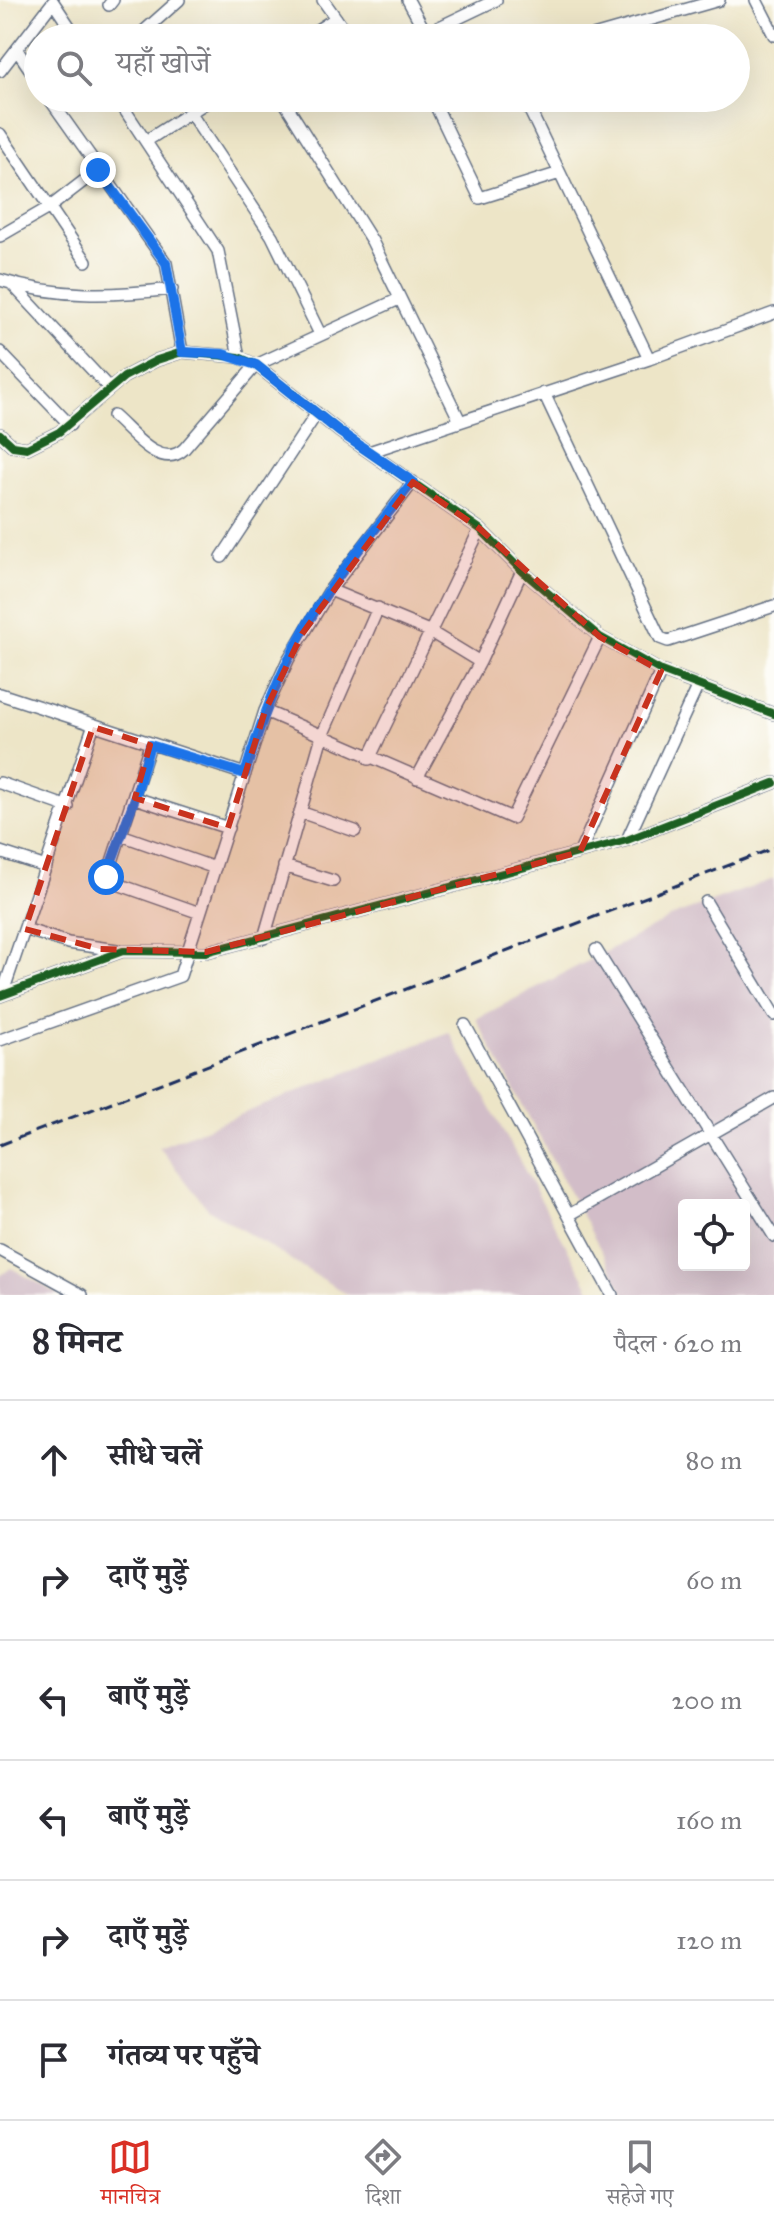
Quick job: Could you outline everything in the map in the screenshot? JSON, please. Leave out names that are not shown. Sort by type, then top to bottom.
[{"type":"street","points":[[152,24],[179,0]]},
{"type":"street","points":[[323,0],[340,24]]},
{"type":"street","points":[[408,0],[421,24]]},
{"type":"street","points":[[446,24],[496,0]]},
{"type":"street","points":[[635,24],[719,0]]},
{"type":"street","points":[[756,0],[774,35]]},
{"type":"street","points":[[36,24],[53,2],[68,24]]},
{"type":"street","points":[[327,24],[336,18]]},
{"type":"street","points":[[0,71],[24,41]]},
{"type":"street","points":[[17,50],[24,60]]},
{"type":"street","points":[[59,112],[163,257],[172,289],[182,352]]},
{"type":"street","points":[[126,112],[221,258],[239,357]]},
{"type":"street","points":[[146,141],[194,112]]},
{"type":"street","points":[[291,112],[356,212],[460,421]]},
{"type":"street","points":[[439,112],[480,198],[560,173]]},
{"type":"street","points":[[531,112],[649,359]]},
{"type":"street","points":[[191,114],[272,236],[320,334]]},
{"type":"street","points":[[0,134],[86,261]]},
{"type":"street","points":[[0,236],[50,207],[98,170]]},
{"type":"street","points":[[6,281],[53,293],[101,296],[172,289]]},
{"type":"street","points":[[6,281],[110,389]]},
{"type":"street","points":[[113,416],[161,457],[172,458],[184,449],[256,365],[399,299]]},
{"type":"street","points":[[369,452],[649,359],[774,313]]},
{"type":"street","points":[[0,352],[70,425]]},
{"type":"street","points":[[0,434],[13,446],[22,449],[70,425],[138,369],[182,352],[239,357],[256,365],[369,452],[480,529],[522,571],[600,637],[661,671],[774,714]]},
{"type":"street","points":[[544,393],[660,638],[668,641],[774,606]]},
{"type":"street","points":[[222,557],[317,413]]},
{"type":"street","points":[[0,1040],[176,979],[183,972],[265,711],[302,634],[330,590],[413,482]]},
{"type":"street","points":[[369,759],[480,529]]},
{"type":"street","points":[[417,778],[480,662],[522,571]]},
{"type":"street","points":[[330,590],[429,631],[480,662]]},
{"type":"street","points":[[264,938],[322,736],[378,608]]},
{"type":"street","points":[[265,711],[505,817],[515,817],[600,637]]},
{"type":"street","points":[[580,852],[661,671]]},
{"type":"street","points":[[627,840],[698,685]]},
{"type":"street","points":[[0,694],[93,727],[245,774]]},
{"type":"street","points":[[1,996],[93,727]]},
{"type":"street","points":[[150,745],[135,798],[107,873],[108,883],[200,913]]},
{"type":"street","points":[[0,783],[68,807]]},
{"type":"street","points":[[25,929],[68,943],[123,951],[187,954],[264,938],[402,897],[627,840],[774,783]]},
{"type":"street","points":[[135,798],[228,828]]},
{"type":"street","points":[[300,812],[355,831]]},
{"type":"street","points":[[121,835],[215,868]]},
{"type":"street","points":[[0,852],[46,867]]},
{"type":"street","points":[[284,866],[333,881]]},
{"type":"street","points":[[706,902],[774,1015]]},
{"type":"street","points":[[596,950],[774,1236]]},
{"type":"street","points":[[0,955],[17,951]]},
{"type":"street","points":[[1,996],[123,951]]},
{"type":"street","points":[[465,1025],[612,1295]]},
{"type":"street","points":[[569,1215],[774,1098]]},
{"type":"street","points":[[0,1250],[82,1295]]},
{"type":"highlighted area","points":[[413,482],[480,529],[600,637],[661,671],[580,852],[206,952],[100,949],[25,929],[93,727],[150,745],[135,798],[228,828],[265,711],[302,634]]},
{"type":"shaded area","points":[[774,879],[774,1295],[625,1295],[476,1019],[678,914]]},
{"type":"shaded area","points":[[449,1032],[593,1295],[348,1295],[208,1209],[159,1147]]},
{"type":"shaded area","points":[[11,1268],[60,1295],[0,1295],[0,1276]]},
{"type":"railway","points":[[0,1145],[774,848]]},
{"type":"cycle path","points":[[0,434],[13,446],[27,448],[59,432],[124,377],[157,360],[182,352],[239,357],[256,365],[340,432],[480,529],[522,571],[600,637],[661,671],[774,714]]},
{"type":"cycle path","points":[[0,996],[123,951],[206,952],[627,840],[774,783]]},
{"type":"route","points":[[98,170],[166,263],[182,352],[223,354],[256,365],[340,432],[413,482],[330,590],[302,634],[265,711],[245,774],[150,745],[135,798],[106,877]]}]
